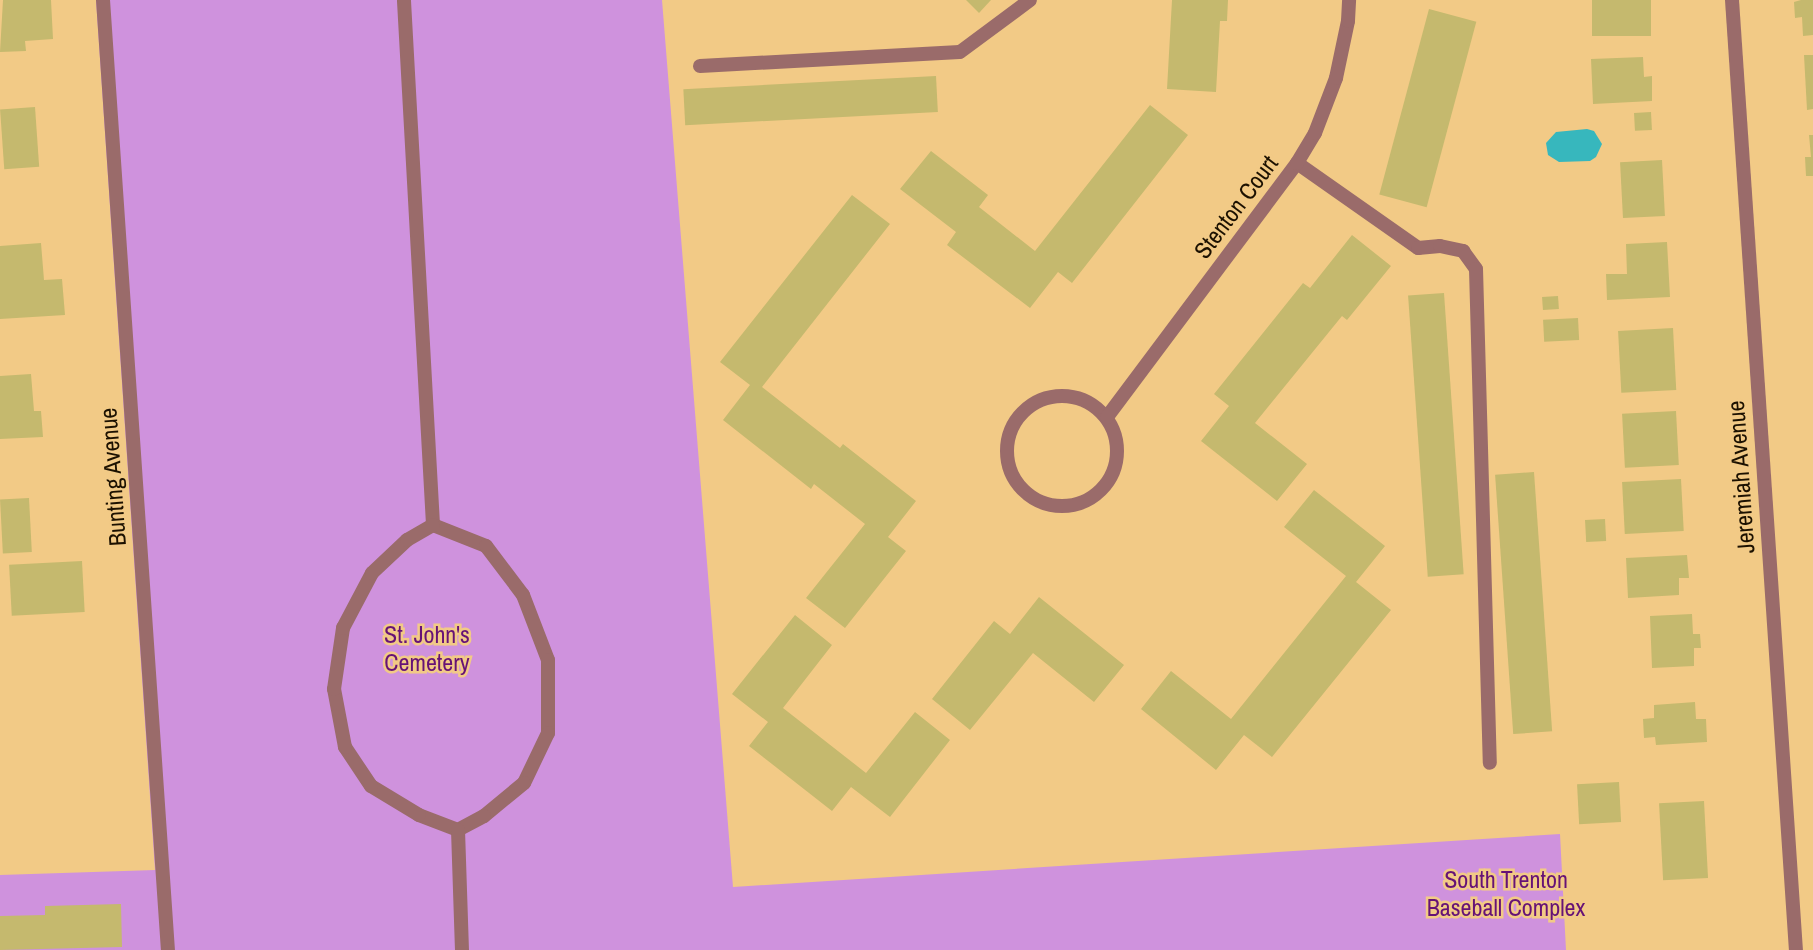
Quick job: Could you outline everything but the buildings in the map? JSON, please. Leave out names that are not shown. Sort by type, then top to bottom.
[{"type":"street","name":"Bunting Avenue","points":[[103,0],[168,950]]},
{"type":"street","points":[[403,0],[433,525]]},
{"type":"street","points":[[700,66],[960,52],[1030,0]]},
{"type":"street","name":"Stenton Court","points":[[1107,417],[1297,163],[1315,133],[1336,78],[1348,21],[1349,0]]},
{"type":"street","name":"Jeremiah Avenue","points":[[1732,0],[1796,950]]},
{"type":"street","points":[[1297,163],[1418,248],[1440,246],[1463,251],[1476,269],[1490,764]]},
{"type":"street","points":[[1054,396],[1074,396],[1092,404],[1107,417],[1114,431],[1118,450],[1115,470],[1106,487],[1091,499],[1072,506],[1052,506],[1033,499],[1015,481],[1006,457],[1007,438],[1020,415],[1034,402],[1054,396]]},
{"type":"street","points":[[433,525],[486,546],[523,595],[548,660],[548,733],[524,783],[484,816],[458,830],[419,815],[371,786],[345,747],[334,689],[343,628],[372,573],[407,540],[433,525]]},
{"type":"street","points":[[458,830],[462,950]]},
{"type":"green space","name":"St. John's Cemetery","points":[[96,0],[662,0],[733,887],[1560,834],[1566,950],[0,950],[0,875],[155,870]]},
{"type":"water","points":[[1587,129],[1594,131],[1602,144],[1596,157],[1590,161],[1559,162],[1548,155],[1546,143],[1556,132]]},
{"type":"park label","name":"South Trenton Baseball Complex","points":[[1506,894]]}]
